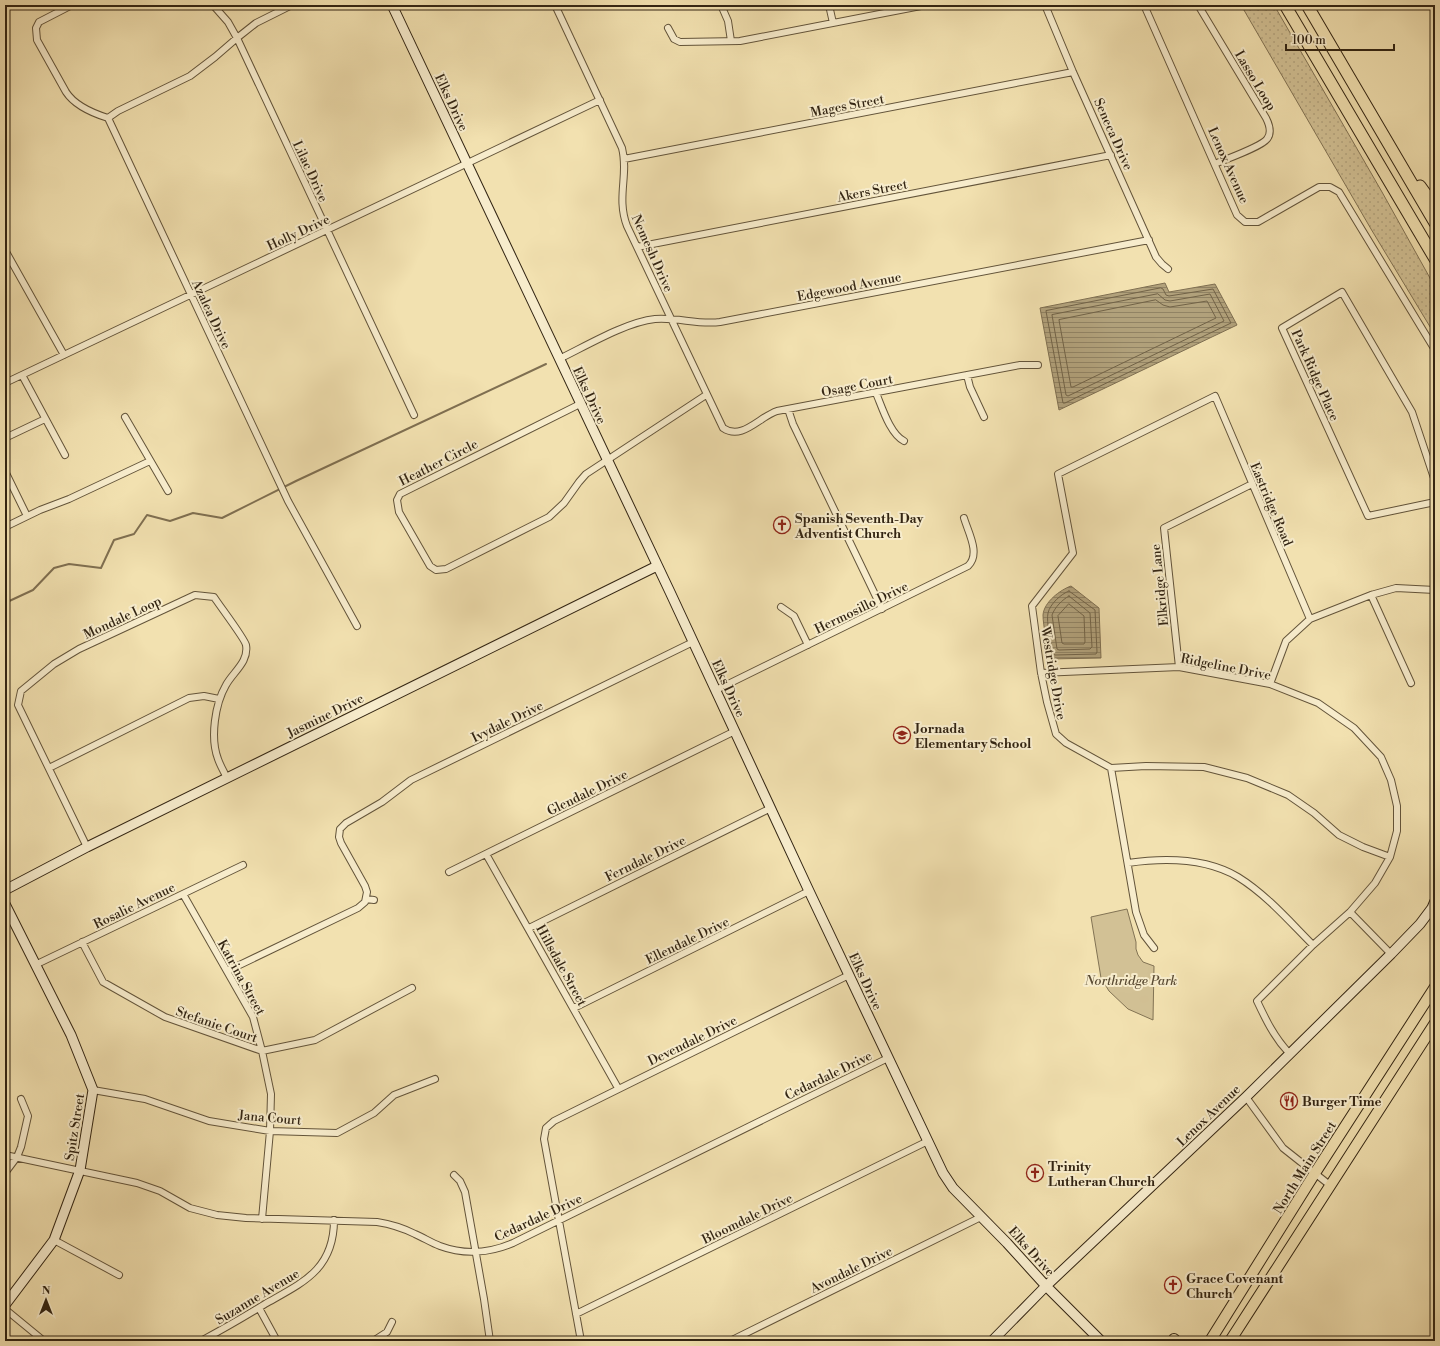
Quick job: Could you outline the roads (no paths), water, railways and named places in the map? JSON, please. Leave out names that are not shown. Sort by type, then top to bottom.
[{"type":"highway","points":[[1284,5],[1435,259]]},
{"type":"highway","points":[[1307,5],[1435,223]]},
{"type":"highway","points":[[1386,140],[1435,206]]},
{"type":"main road","name":"North Main Street","points":[[1210,1341],[1315,1173],[1435,987]]},
{"type":"main road","points":[[1233,1338],[1435,1023]]},
{"type":"street","points":[[72,5],[41,20],[36,28],[37,40],[68,96],[84,108],[108,118],[118,111],[190,76],[256,23],[292,5]]},
{"type":"street","name":"Lilac Drive","points":[[213,5],[228,22],[237,38],[414,415]]},
{"type":"street","name":"Elks Drive","points":[[392,5],[946,1179],[1046,1286],[1101,1341]]},
{"type":"street","name":"Nemesh Drive","points":[[555,5],[618,138],[624,159],[622,196],[623,214],[627,226],[706,395]]},
{"type":"street","points":[[721,5],[728,21],[731,41]]},
{"type":"street","points":[[829,5],[833,23]]},
{"type":"street","points":[[668,28],[674,39],[680,42],[731,41],[926,5]]},
{"type":"street","name":"Seneca Drive","points":[[1045,5],[1073,72],[1149,240],[1159,261],[1168,269]]},
{"type":"street","name":"Lenox Avenue","points":[[1144,5],[1237,215],[1245,222],[1258,222],[1319,187],[1330,187],[1339,192],[1435,350]]},
{"type":"street","name":"Lasso Loop","points":[[1198,5],[1266,118],[1270,131],[1267,139],[1256,146],[1215,164]]},
{"type":"street","points":[[28,26],[36,28]]},
{"type":"street","name":"Mages Street","points":[[624,159],[1073,72]]},
{"type":"street","name":"Holly Drive","points":[[5,383],[600,100]]},
{"type":"street","name":"Azalea Drive","points":[[108,118],[288,501],[357,626]]},
{"type":"street","name":"Akers Street","points":[[637,247],[1111,155]]},
{"type":"street","name":"Edgewood Avenue","points":[[559,359],[633,324],[656,319],[671,319],[699,324],[720,322],[1149,240]]},
{"type":"street","points":[[5,250],[64,355]]},
{"type":"street","name":"Park Ridge Place","points":[[1435,481],[1412,412],[1342,292],[1282,328],[1368,516],[1435,502]]},
{"type":"street","name":"Osage Court","points":[[706,395],[721,425],[730,432],[743,431],[777,411],[1020,365],[1038,365]]},
{"type":"street","points":[[22,375],[65,455]]},
{"type":"street","points":[[967,375],[984,417]]},
{"type":"street","points":[[876,393],[894,432],[898,438],[904,441]]},
{"type":"street","name":"Heather Circle","points":[[580,404],[402,492],[397,500],[399,512],[430,566],[436,570],[443,570],[549,517],[564,503],[582,478],[706,395]]},
{"type":"street","name":"Westridge Drive","points":[[1111,768],[1066,743],[1056,734],[1046,702],[1032,606],[1073,553],[1058,474],[1215,396]]},
{"type":"street","name":"Eastridge Road","points":[[1215,396],[1310,619]]},
{"type":"street","points":[[788,409],[796,431],[882,609]]},
{"type":"street","points":[[125,417],[168,491]]},
{"type":"street","points":[[5,438],[46,419]]},
{"type":"street","points":[[5,527],[27,516],[69,500],[150,461]]},
{"type":"street","points":[[5,471],[27,516]]},
{"type":"street","name":"Elkridge Lane","points":[[1179,667],[1164,528],[1252,484]]},
{"type":"street","name":"Hermosillo Drive","points":[[716,690],[965,568],[971,563],[974,557],[974,549],[964,518]]},
{"type":"street","name":"Jasmine Drive","points":[[5,890],[87,847],[657,566]]},
{"type":"street","points":[[1270,684],[1286,641],[1310,619],[1371,595],[1396,588],[1435,590]]},
{"type":"street","name":"Mondale Loop","points":[[87,847],[18,706],[21,691],[54,664],[80,649],[195,595],[214,597],[246,644],[245,659],[226,684],[219,699],[214,734],[217,758],[227,778]]},
{"type":"street","points":[[1371,595],[1411,683]]},
{"type":"street","points":[[781,607],[794,616],[808,644]]},
{"type":"street","name":"Ivydale Drive","points":[[366,899],[367,892],[365,886],[336,831],[346,823],[382,802],[407,782],[693,642]]},
{"type":"street","name":"Ridgeline Drive","points":[[1041,673],[1179,667],[1270,684],[1318,703],[1354,728],[1381,757],[1391,780],[1397,806],[1397,831],[1390,857],[1375,883],[1350,912],[1313,945],[1257,1001],[1270,1029],[1289,1053]]},
{"type":"street","points":[[49,768],[189,698],[204,696],[219,699]]},
{"type":"street","name":"Glendale Drive","points":[[449,872],[735,731]]},
{"type":"street","points":[[1154,948],[1144,935],[1136,912],[1111,768],[1146,766],[1204,768],[1247,778],[1288,795],[1314,813],[1339,835],[1363,847],[1390,857]]},
{"type":"street","name":"Ferndale Drive","points":[[529,928],[771,808]]},
{"type":"street","name":"Hillsdale Street","points":[[486,854],[618,1088]]},
{"type":"street","points":[[1128,863],[1178,860],[1214,867],[1227,872],[1250,885],[1270,902],[1313,945]]},
{"type":"street","name":"Rosalie Avenue","points":[[35,965],[242,865]]},
{"type":"street","name":"Ellendale Drive","points":[[574,1008],[810,892]]},
{"type":"street","name":"Katrina Street","points":[[183,894],[253,1017],[262,1051],[271,1094],[270,1131],[262,1219]]},
{"type":"street","points":[[226,971],[358,908],[366,899],[374,900]]},
{"type":"street","name":"Lenox Avenue","points":[[992,1341],[1046,1286],[1246,1097],[1391,954],[1420,924],[1435,900]]},
{"type":"street","name":"Spitz Street","points":[[5,904],[71,1035],[93,1090],[80,1170],[54,1240],[5,1306]]},
{"type":"street","points":[[1350,912],[1391,954]]},
{"type":"street","name":"Stefanie Court","points":[[82,942],[104,982],[164,1017],[262,1051],[315,1040],[412,988]]},
{"type":"street","name":"Devendale Drive","points":[[559,1220],[544,1139],[546,1128],[554,1121],[849,975]]},
{"type":"street","name":"Cedardale Drive","points":[[5,1155],[145,1185],[164,1193],[190,1208],[207,1213],[232,1217],[262,1219],[334,1220],[384,1223],[409,1231],[444,1247],[476,1252],[494,1250],[506,1246],[888,1058]]},
{"type":"street","name":"Jana Court","points":[[93,1090],[145,1099],[209,1122],[270,1131],[337,1133],[374,1112],[394,1095],[435,1079]]},
{"type":"street","points":[[1246,1097],[1283,1148],[1331,1186]]},
{"type":"street","points":[[5,1173],[17,1157],[21,1147],[28,1116],[21,1099]]},
{"type":"street","name":"Bloomdale Drive","points":[[576,1314],[928,1141]]},
{"type":"street","points":[[454,1175],[460,1181],[465,1192],[490,1341]]},
{"type":"street","name":"Avondale Drive","points":[[730,1341],[981,1217]]},
{"type":"street","name":"Suzanne Avenue","points":[[201,1341],[302,1283],[316,1271],[330,1249],[333,1237],[334,1220]]},
{"type":"street","points":[[559,1220],[582,1341]]},
{"type":"street","points":[[54,1240],[119,1275]]},
{"type":"street","points":[[259,1308],[278,1341]]},
{"type":"street","points":[[5,1309],[44,1341]]},
{"type":"street","points":[[373,1341],[387,1332],[392,1322]]},
{"type":"water","points":[[1165,283],[1169,292],[1215,284],[1237,325],[1059,410],[1040,308]]},
{"type":"water","points":[[1071,586],[1099,608],[1101,658],[1049,659],[1043,620],[1044,610],[1053,597],[1062,590]]},
{"type":"waterway","points":[[5,603],[33,590],[54,568],[69,564],[101,568],[114,540],[134,534],[147,515],[170,521],[193,513],[222,518],[296,481],[546,364]]},
{"type":"place","name":"Spanish Seventh-Day Adventist Church","points":[[782,525]]},
{"type":"place","name":"Jornada Elementary School","points":[[902,735]]},
{"type":"place","name":"Burger Time","points":[[1289,1101]]},
{"type":"place","name":"Trinity Lutheran Church","points":[[1035,1173]]},
{"type":"place","name":"Grace Covenant Church","points":[[1173,1285]]},
{"type":"park label","name":"Northridge Park","points":[[1131,980]]}]
